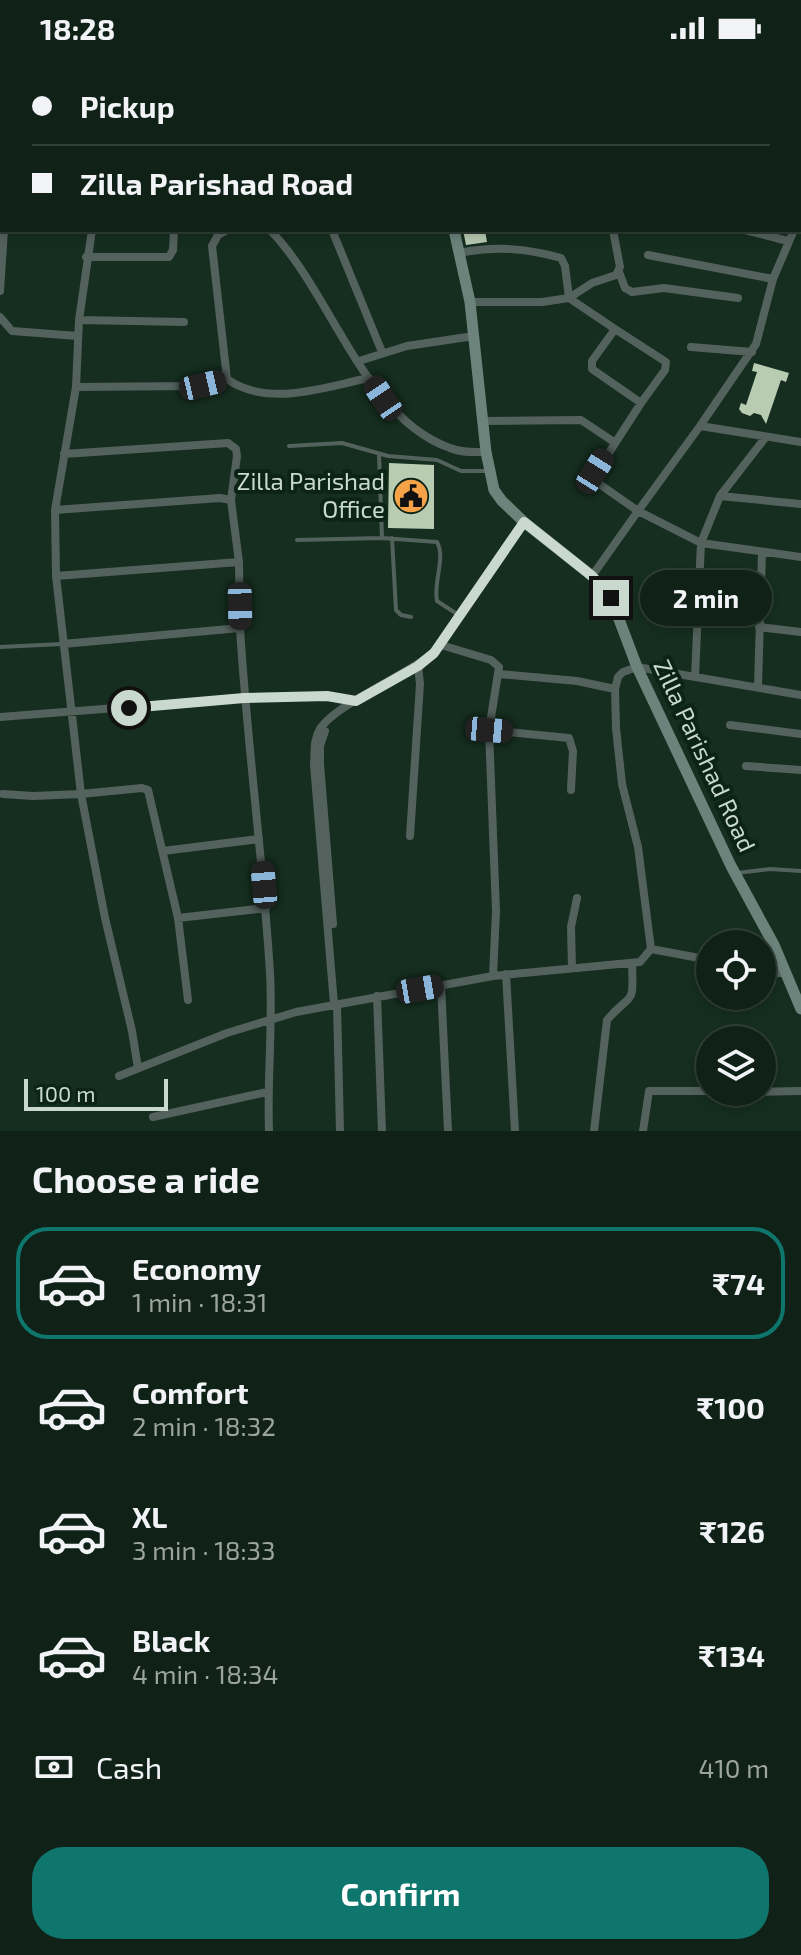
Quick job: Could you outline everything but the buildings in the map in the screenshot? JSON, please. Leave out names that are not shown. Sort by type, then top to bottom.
[{"type":"main road","name":"Zilla Parishad Road","points":[[454,232],[470,302],[486,452],[494,490],[524,522],[592,576],[611,598],[637,667],[735,873],[787,973],[801,1009]]},
{"type":"street","points":[[0,291],[4,232]]},
{"type":"street","points":[[92,232],[79,320],[76,387],[55,510],[56,576],[81,794],[138,1068]]},
{"type":"street","points":[[86,257],[169,257],[173,250],[174,232]]},
{"type":"street","points":[[223,232],[212,246],[227,379]]},
{"type":"street","points":[[272,232],[302,269],[369,378],[397,414],[432,441],[452,449],[486,452]]},
{"type":"street","points":[[333,232],[382,352]]},
{"type":"street","points":[[613,232],[619,272],[625,288],[632,292],[657,287],[738,298]]},
{"type":"street","points":[[753,232],[788,241]]},
{"type":"street","points":[[592,576],[752,352],[762,326],[773,279],[793,232]]},
{"type":"street","points":[[459,253],[497,247],[561,258],[569,298],[666,362],[665,370],[595,471],[595,481],[638,511],[701,543],[801,557]]},
{"type":"street","points":[[648,255],[773,279]]},
{"type":"street","points":[[470,302],[542,302],[569,298],[592,283],[619,272]]},
{"type":"street","points":[[0,317],[12,331],[78,336]]},
{"type":"street","points":[[79,320],[184,322]]},
{"type":"street","points":[[615,329],[591,365],[592,369],[641,403]]},
{"type":"street","points":[[359,361],[407,346],[474,336]]},
{"type":"street","points":[[691,347],[752,352]]},
{"type":"street","points":[[76,387],[195,386],[227,379],[255,393],[269,394],[306,391],[369,378]]},
{"type":"street","points":[[483,421],[581,420],[614,442]]},
{"type":"street","points":[[700,426],[801,442]]},
{"type":"street","points":[[695,677],[701,543],[720,496],[765,438]]},
{"type":"street","points":[[64,454],[228,443],[236,449],[231,500],[239,562],[244,698],[266,908],[270,1019],[269,1131]]},
{"type":"street","points":[[720,496],[801,504]]},
{"type":"street","points":[[55,510],[220,498],[231,500]]},
{"type":"street","points":[[340,1131],[336,1004],[315,740],[320,728],[336,710],[343,709],[418,666],[441,645],[524,522]]},
{"type":"street","points":[[758,686],[762,553]]},
{"type":"street","points":[[56,576],[239,562]]},
{"type":"street","points":[[759,627],[801,632]]},
{"type":"street","points":[[63,644],[240,628]]},
{"type":"street","points":[[441,645],[491,660],[499,667],[489,730],[496,911],[493,976]]},
{"type":"street","points":[[410,836],[420,684],[418,666]]},
{"type":"street","points":[[119,1076],[227,1033],[270,1019],[336,1004],[506,974],[632,963],[646,958],[651,949],[638,847],[622,784],[616,728],[615,689],[618,677],[637,667],[801,695]]},
{"type":"street","points":[[499,674],[577,681],[615,689]]},
{"type":"street","points":[[0,717],[244,698],[327,696],[356,701]]},
{"type":"street","points":[[730,725],[801,734]]},
{"type":"street","points":[[489,730],[569,738],[573,751],[571,790]]},
{"type":"street","points":[[746,766],[801,770]]},
{"type":"street","points":[[3,794],[33,796],[148,790],[178,918],[188,1000]]},
{"type":"street","points":[[163,851],[259,839]]},
{"type":"street","points":[[572,968],[571,927],[577,898]]},
{"type":"street","points":[[178,918],[266,908]]},
{"type":"street","points":[[651,949],[696,957]]},
{"type":"street","points":[[594,1131],[607,1020],[630,1001],[633,992],[632,963]]},
{"type":"street","points":[[776,973],[787,973]]},
{"type":"street","points":[[506,974],[515,1131]]},
{"type":"street","points":[[441,985],[448,1131]]},
{"type":"street","points":[[377,996],[382,1131]]},
{"type":"street","points":[[643,1131],[649,1091],[696,1091]]},
{"type":"street","points":[[776,1091],[801,1091]]},
{"type":"street","points":[[153,1117],[267,1092]]},
{"type":"lane","points":[[289,446],[342,443],[379,454],[437,460],[461,471],[489,471]]},
{"type":"lane","points":[[379,454],[382,538]]},
{"type":"lane","points":[[392,538],[396,610],[401,615],[411,617]]},
{"type":"lane","points":[[297,540],[392,538],[437,542],[440,553],[435,591],[437,601],[460,616]]},
{"type":"lane","points":[[0,647],[63,644]]},
{"type":"lane","points":[[735,873],[770,869],[801,871]]},
{"type":"place","name":"Zilla Parishad Office","points":[[411,496]]},
{"type":"route","points":[[129,708],[244,698],[327,696],[356,701],[418,666],[434,653],[524,522],[592,576],[611,598]]}]
